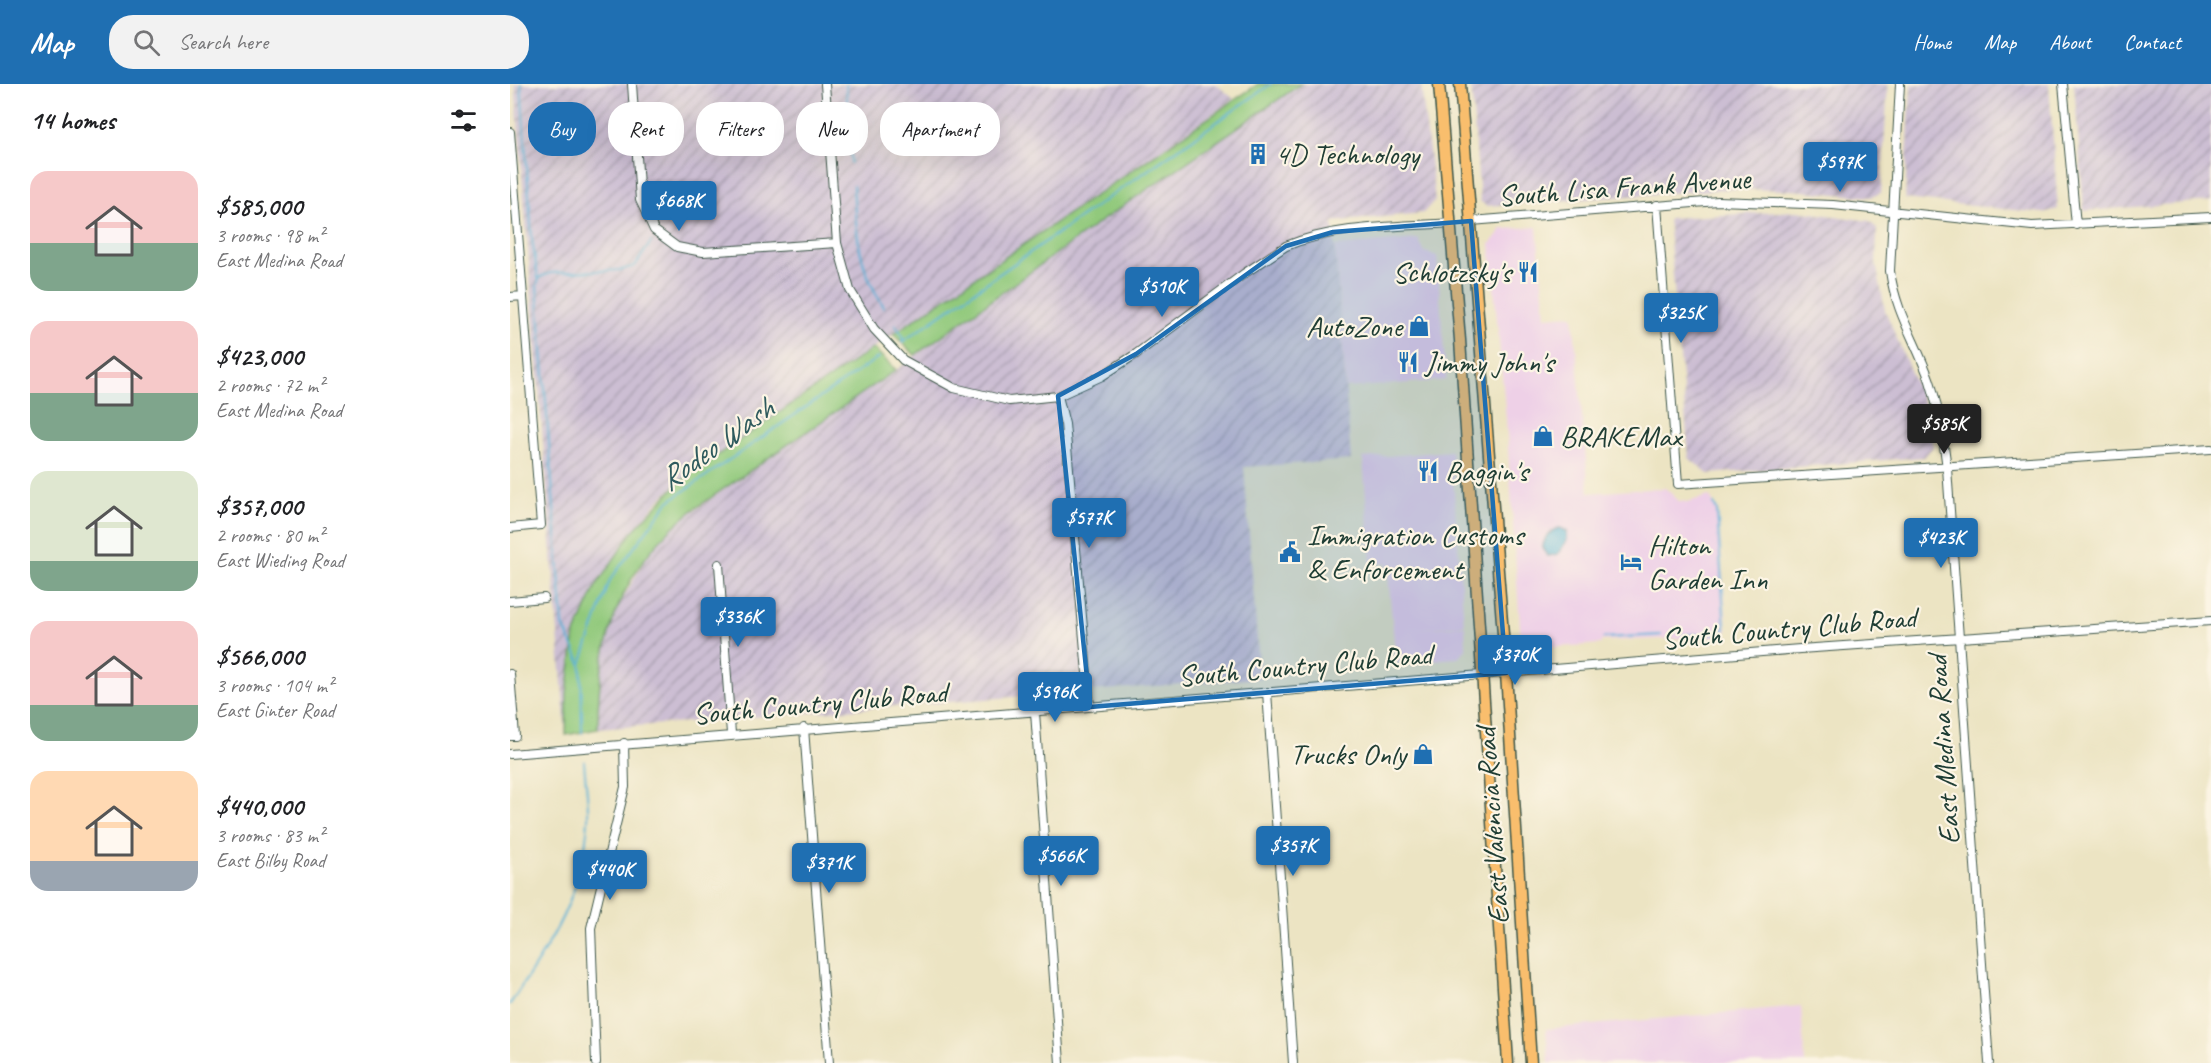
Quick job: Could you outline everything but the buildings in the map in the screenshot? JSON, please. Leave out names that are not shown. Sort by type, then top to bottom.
[{"type":"main road","name":"East Valencia Road","points":[[1439,84],[1483,675],[1508,1063]]},
{"type":"main road","name":"East Valencia Road","points":[[1460,84],[1506,673],[1531,1063]]},
{"type":"main road","points":[[1451,223],[1471,221]]},
{"type":"main road","points":[[1498,907],[1521,906]]},
{"type":"street","points":[[632,84],[640,200],[654,230],[677,247],[703,252],[837,243]]},
{"type":"street","points":[[825,84],[837,243],[850,290],[874,330],[903,360],[954,387],[1009,401],[1058,396],[1102,376],[1136,354],[1245,273],[1287,246],[1309,237],[1333,232],[1451,223]]},
{"type":"street","name":"East Medina Road","points":[[1900,84],[1889,252],[1893,291],[1904,326],[1929,378],[1940,416],[1947,468],[1989,1063]]},
{"type":"street","points":[[2063,84],[2076,225]]},
{"type":"street","points":[[510,132],[542,525],[510,528]]},
{"type":"street","name":"South Lisa Frank Avenue","points":[[1471,221],[1718,201],[1774,202],[1986,223],[2076,225],[2211,217]]},
{"type":"street","points":[[1657,205],[1678,484],[1947,468],[2211,448]]},
{"type":"street","points":[[510,297],[522,296]]},
{"type":"street","points":[[1058,396],[1065,424],[1090,707]]},
{"type":"street","points":[[719,564],[731,734]]},
{"type":"street","points":[[510,601],[544,598]]},
{"type":"street","name":"South Country Club Road","points":[[510,754],[804,728],[1035,712],[1506,673],[2211,621]]},
{"type":"street","points":[[510,674],[514,735],[510,736]]},
{"type":"street","points":[[1267,692],[1293,1063]]},
{"type":"street","points":[[1035,712],[1060,1063]]},
{"type":"street","points":[[804,728],[829,1063]]},
{"type":"street","points":[[596,1063],[591,928],[624,787],[624,743]]},
{"type":"highlighted area","points":[[1471,221],[1506,673],[1090,707],[1058,396],[1136,354],[1286,246],[1333,232]]},
{"type":"shaded area","points":[[515,84],[1216,84],[1234,99],[679,482],[660,499],[632,532],[596,586],[575,634],[567,693],[566,735]]},
{"type":"shaded area","points":[[1301,84],[1421,84],[1435,200],[1423,213],[1333,222],[1351,460],[1244,467],[1260,678],[598,729],[598,678],[613,616],[650,550],[669,528],[896,370],[1104,219]]},
{"type":"shaded area","points":[[1471,84],[1888,84],[1881,193],[1871,197],[1791,190],[1729,189],[1486,206],[1480,201]]},
{"type":"shaded area","points":[[1911,84],[2049,84],[2058,209],[2043,213],[1905,199]]},
{"type":"shaded area","points":[[2074,84],[2211,84],[2211,201],[2084,211]]},
{"type":"shaded area","points":[[1797,211],[1870,221],[1877,229],[1876,263],[1885,310],[1925,406],[1933,447],[1924,457],[1708,474],[1689,458],[1668,218]]},
{"type":"shaded area","points":[[1537,227],[1545,317],[1573,315],[1589,493],[1665,488],[1679,501],[1687,502],[1709,496],[1718,509],[1727,631],[1722,637],[1601,641],[1601,644],[1529,649],[1521,642],[1506,418],[1490,244],[1502,229]]},
{"type":"shaded area","points":[[1418,239],[1425,252],[1437,256],[1446,380],[1346,388],[1335,246]]},
{"type":"shaded area","points":[[1451,451],[1464,625],[1411,629],[1465,626],[1466,649],[1458,658],[1396,663],[1387,563],[1371,564],[1363,458]]},
{"type":"shaded area","points":[[1801,1006],[1805,1063],[1549,1063],[1546,1029]]},
{"type":"green space","points":[[1258,84],[1301,84],[1104,219],[915,355],[893,334]]},
{"type":"green space","points":[[873,348],[896,370],[693,510],[668,532],[648,555],[631,580],[618,607],[609,635],[602,665],[598,729],[566,735],[567,693],[575,634],[596,586],[632,532],[679,482]]},
{"type":"water","points":[[1560,528],[1567,531],[1567,540],[1558,554],[1548,556],[1543,550],[1544,542],[1550,533]]},
{"type":"waterway","points":[[521,84],[532,239],[538,278]]},
{"type":"waterway","name":"Rodeo Wash","points":[[846,84],[851,163]]},
{"type":"waterway","points":[[902,342],[1271,84]]},
{"type":"waterway","name":"Rodeo Wash","points":[[853,186],[860,249],[869,278],[884,307]]},
{"type":"waterway","points":[[581,664],[563,625],[537,285],[540,277],[551,273],[621,270],[635,266],[651,242]]},
{"type":"waterway","name":"Rodeo Wash","points":[[895,324],[903,336],[902,342]]},
{"type":"waterway","name":"Rodeo Wash","points":[[582,733],[581,664],[610,580],[668,502],[879,357]]},
{"type":"waterway","points":[[1683,635],[1712,634],[1725,629],[1717,511],[1714,504]]},
{"type":"waterway","points":[[1603,638],[1661,635]]},
{"type":"waterway","name":"Rodeo Wash","points":[[510,1004],[551,939],[580,872],[588,820],[584,761]]},
{"type":"place","name":"4D Technology","points":[[1258,154]]},
{"type":"place","name":"Schlotzsky's","points":[[1528,272]]},
{"type":"place","name":"AutoZone","points":[[1419,326]]},
{"type":"place","name":"Jimmy John's","points":[[1408,362]]},
{"type":"place","name":"BRAKEMax","points":[[1543,436]]},
{"type":"place","name":"Baggin's","points":[[1428,471]]},
{"type":"place","name":"Immigration Customs & Enforcement","points":[[1290,552]]},
{"type":"place","name":"Hilton Garden Inn","points":[[1631,562]]},
{"type":"place","name":"Trucks Only","points":[[1423,754]]}]
